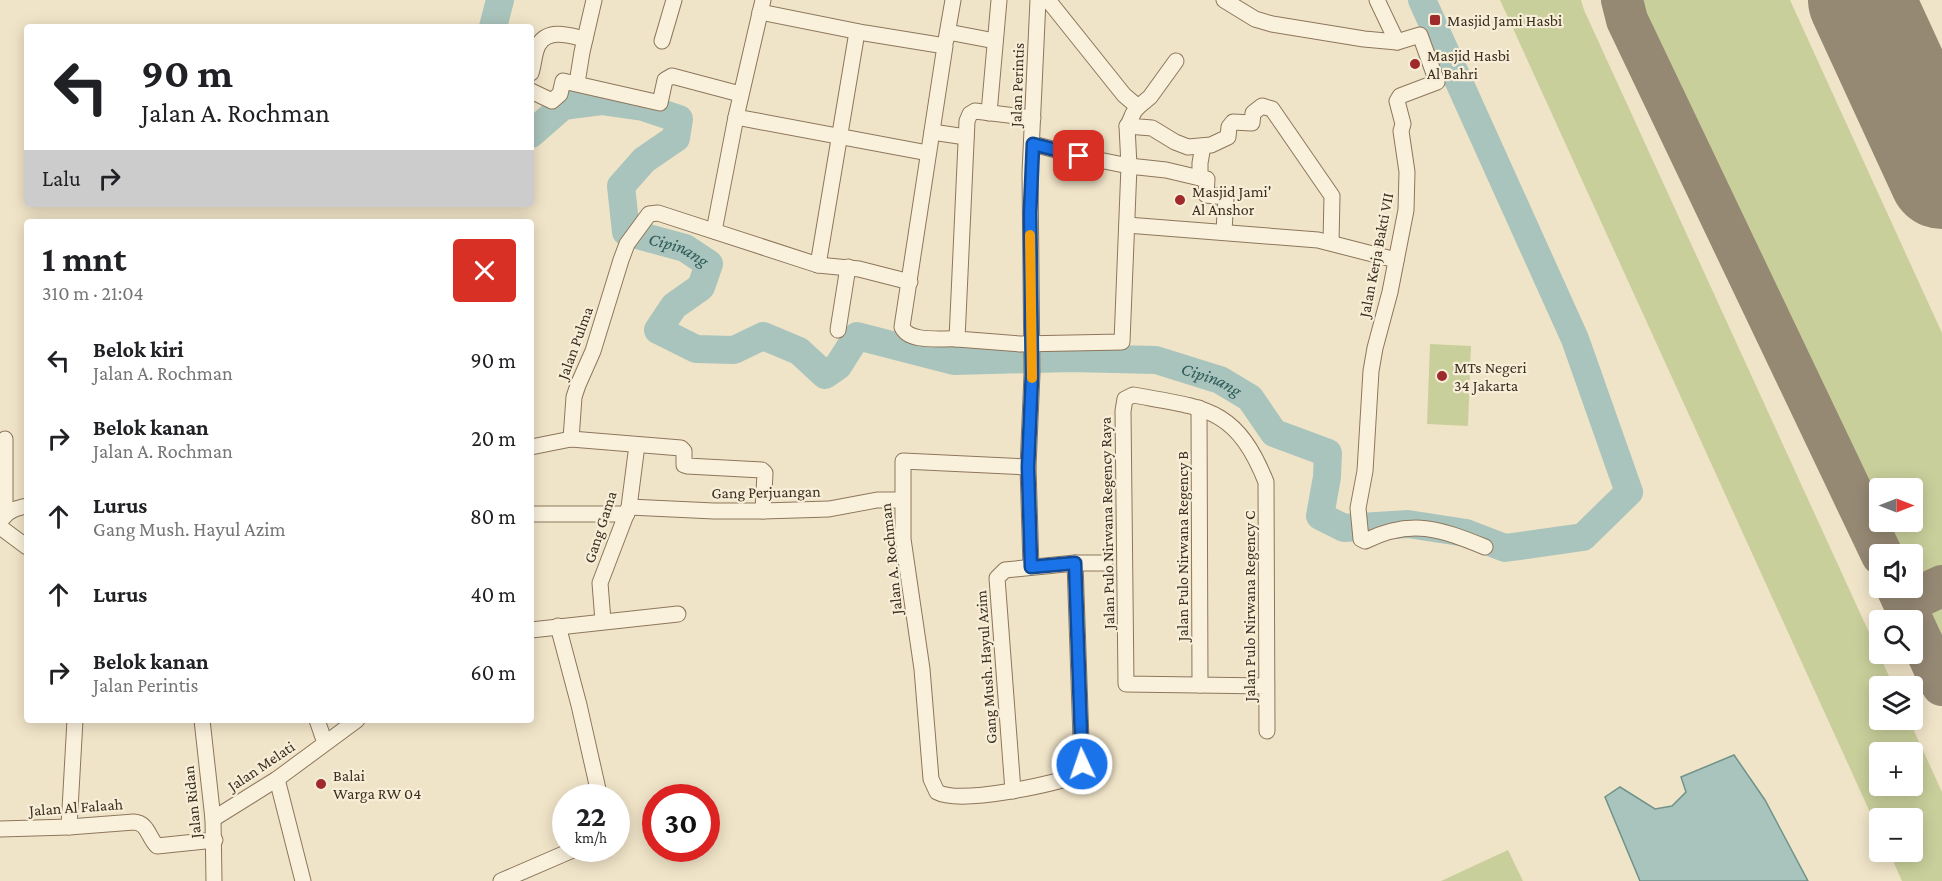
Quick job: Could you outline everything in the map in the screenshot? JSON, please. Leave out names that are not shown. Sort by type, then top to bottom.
[{"type":"street","points":[[577,83],[594,0]]},
{"type":"street","points":[[662,41],[674,0]]},
{"type":"street","points":[[953,0],[902,327],[904,331],[916,337],[1031,346],[1122,342],[1129,166],[1127,126],[1131,121],[1132,112],[1150,98],[1176,62]]},
{"type":"street","points":[[988,113],[999,0]]},
{"type":"street","name":"Jalan Perintis","points":[[1038,0],[1033,144],[1079,156],[1200,178]]},
{"type":"street","points":[[1048,0],[1124,95],[1138,107]]},
{"type":"street","points":[[1224,0],[1255,19],[1272,24],[1397,42]]},
{"type":"street","points":[[1377,0],[1397,42]]},
{"type":"street","points":[[910,282],[848,267],[818,265],[714,231],[761,6],[858,32],[995,41]]},
{"type":"street","points":[[818,265],[858,32]]},
{"type":"street","points":[[534,62],[539,44],[547,38],[561,33],[585,39]]},
{"type":"street","name":"Jalan Kerja Bakti VII","points":[[1397,42],[1420,35],[1437,82],[1400,96],[1397,101],[1403,124],[1401,131],[1407,179],[1406,210],[1371,371],[1365,471],[1358,508],[1361,539],[1365,541],[1407,528],[1432,528],[1485,547]]},
{"type":"street","points":[[534,92],[552,101],[560,94],[563,81],[660,103],[665,80],[672,76],[741,94]]},
{"type":"street","points":[[1127,126],[1152,128],[1184,146],[1203,147],[1215,144],[1227,137],[1228,127],[1233,122],[1251,123],[1254,111],[1262,106],[1268,107],[1274,112],[1332,195],[1331,242]]},
{"type":"street","points":[[957,339],[966,137],[970,114],[975,111],[1033,118]]},
{"type":"street","points":[[736,117],[928,153]]},
{"type":"street","points":[[932,132],[966,137]]},
{"type":"street","points":[[1033,144],[1030,203],[1032,374],[1028,467],[1031,567],[1105,563]]},
{"type":"street","points":[[1203,147],[1200,178],[1207,179],[1206,195],[1226,197],[1224,231]]},
{"type":"street","name":"Jalan Pulma","points":[[571,439],[574,397],[593,351],[627,244],[649,214],[658,213],[714,231]]},
{"type":"street","points":[[1127,225],[1224,231],[1331,242],[1396,260]]},
{"type":"street","points":[[838,330],[848,267]]},
{"type":"street","name":"Jalan Pulo Nirwana Regency Raya","points":[[1200,685],[1126,684],[1123,411],[1125,399],[1133,395],[1199,408],[1226,420],[1237,430],[1257,461],[1266,482]]},
{"type":"street","name":"Jalan Pulo Nirwana Regency B","points":[[1199,408],[1200,685]]},
{"type":"street","points":[[5,439],[2,521],[24,544]]},
{"type":"street","points":[[534,446],[571,439],[681,448],[684,451],[684,465],[687,466],[763,470],[765,473],[763,511]]},
{"type":"street","name":"Gang Gama","points":[[603,621],[600,583],[628,511],[637,445]]},
{"type":"street","name":"Jalan A. Rochman","points":[[1012,791],[950,796],[937,792],[931,779],[922,669],[897,500],[903,461],[1028,467]]},
{"type":"street","name":"Jalan Pulo Nirwana Regency C","points":[[1266,482],[1267,731]]},
{"type":"street","name":"Gang Perjuangan","points":[[534,514],[829,509],[876,500],[897,500]]},
{"type":"street","points":[[2,521],[15,508],[24,506]]},
{"type":"street","points":[[1012,791],[1081,774],[1075,563]]},
{"type":"street","name":"Gang Mush. Hayul Azim","points":[[1012,791],[997,578],[1005,570],[1031,567]]},
{"type":"street","points":[[534,630],[678,614]]},
{"type":"street","points":[[558,626],[597,784]]},
{"type":"street","points":[[1200,685],[1267,686]]},
{"type":"street","points":[[69,827],[75,723]]},
{"type":"street","name":"Jalan Ridan","points":[[202,723],[215,840],[214,881]]},
{"type":"street","points":[[318,723],[325,743]]},
{"type":"street","name":"Jalan Melati","points":[[213,819],[277,778],[353,723]]},
{"type":"street","points":[[277,778],[303,881]]},
{"type":"street","name":"Jalan Al Falaah","points":[[0,829],[138,822],[145,827],[157,846],[215,840]]},
{"type":"street","points":[[501,881],[552,859]]},
{"type":"green space","points":[[1500,0],[1581,0],[1869,632],[1869,664],[1883,664],[1889,676],[1869,676],[1869,730],[1914,730],[1919,742],[1869,742],[1869,796],[1923,796],[1923,751],[1942,792],[1942,881],[1902,881],[1893,862],[1923,862],[1923,808],[1869,808],[1869,810]]},
{"type":"green space","points":[[1622,0],[1790,0],[1942,333],[1942,683],[1923,643],[1923,610],[1907,610],[1902,598],[1923,598],[1923,544],[1877,544],[1871,532],[1923,532],[1923,478],[1869,478],[1869,528],[1627,20]]},
{"type":"green space","points":[[1430,344],[1471,346],[1468,426],[1427,424]]},
{"type":"green space","points":[[1508,850],[1523,881],[1441,881]]},
{"type":"water","points":[[1734,755],[1765,800],[1808,881],[1640,881],[1605,797],[1620,787],[1655,809],[1672,806],[1686,792],[1681,777]]},
{"type":"waterway","name":"Cipinang","points":[[494,24],[500,0]]},
{"type":"waterway","name":"Cipinang","points":[[534,131],[563,106],[601,101],[643,107],[679,119],[676,138],[644,160],[621,186],[626,232],[685,248],[709,264],[701,287],[674,306],[658,330],[696,349],[734,350],[763,336],[799,351],[825,375],[838,366],[857,336],[954,361],[1070,358],[1156,360],[1220,380],[1250,398],[1274,433],[1328,453],[1327,477],[1320,516],[1344,528],[1408,524],[1466,533],[1505,548],[1583,537],[1629,492],[1575,339],[1422,0]]},
{"type":"taxiway","points":[[1622,0],[1627,20],[1877,544]]},
{"type":"taxiway","points":[[1905,603],[1942,586]]},
{"type":"taxiway","points":[[1902,598],[1942,685]]},
{"type":"runway","points":[[1861,0],[1942,176]]},
{"type":"slow traffic","points":[[1030,235],[1032,378]]},
{"type":"place","name":"Masjid Jami Hasbi","points":[[1435,20]]},
{"type":"place","name":"Masjid Hasbi Al Bahri","points":[[1415,64]]},
{"type":"place","name":"Masjid Jami' Al Anshor","points":[[1180,200]]},
{"type":"place","name":"MTs Negeri 34 Jakarta","points":[[1442,376]]},
{"type":"place","name":"Balai Warga RW 04","points":[[321,784]]},
{"type":"route","points":[[1079,156],[1033,144],[1030,173],[1032,374],[1028,467],[1031,567],[1075,563],[1082,764]]}]
